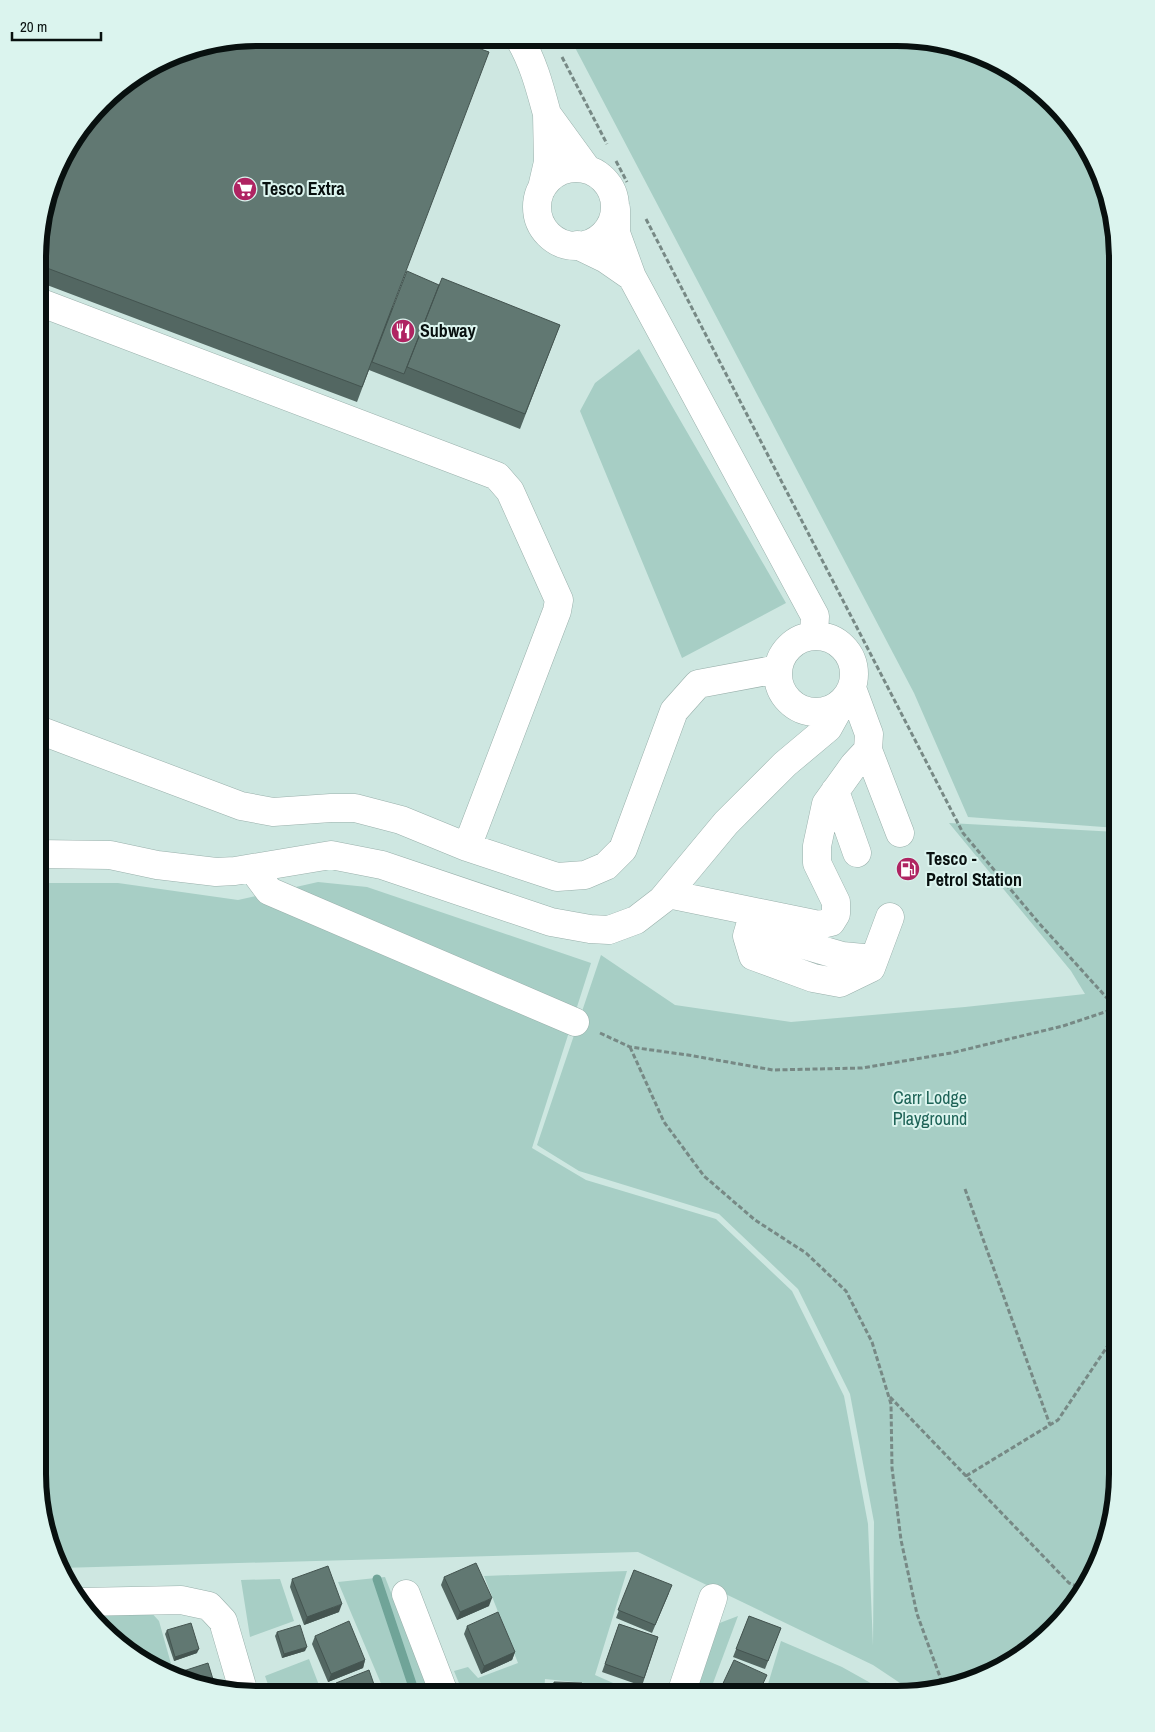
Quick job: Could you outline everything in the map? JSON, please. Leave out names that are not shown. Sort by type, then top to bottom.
[{"type":"street","points":[[524,46],[538,81],[548,114],[548,162],[538,198],[538,210],[546,231],[556,240],[572,245],[584,245],[597,239],[608,230],[623,198]]},
{"type":"street","points":[[548,114],[588,169]]},
{"type":"street","points":[[542,188],[549,179],[562,171],[573,168],[588,169],[600,175],[610,186],[613,193],[623,198]]},
{"type":"street","points":[[623,198],[616,233],[632,277],[815,616],[814,635]]},
{"type":"street","points":[[577,245],[606,259],[632,277]]},
{"type":"street","points":[[46,305],[497,476],[510,490],[559,600],[557,611],[467,846]]},
{"type":"street","points":[[46,854],[110,855],[157,865],[216,872],[235,871],[331,855],[382,865],[551,922],[590,929],[609,930],[636,920],[668,894],[726,823],[785,764],[828,728],[848,695],[855,673],[854,663],[850,654],[842,645],[831,638],[814,635],[800,639],[790,646],[782,657],[778,668],[780,685],[793,714],[796,735],[794,746],[785,764]]},
{"type":"street","points":[[46,733],[241,806],[273,812],[355,808],[401,820],[467,846],[557,877],[585,874],[606,866],[622,849],[674,711],[698,684],[778,668]]},
{"type":"street","points":[[785,696],[794,705],[808,712],[819,712],[833,709],[848,695]]},
{"type":"street","points":[[848,695],[869,734],[868,750],[900,833]]},
{"type":"street","points":[[668,894],[752,920],[819,925],[831,922],[836,914],[836,902],[817,863],[817,846],[826,804],[854,765],[868,750]]},
{"type":"street","points":[[835,791],[857,852]]},
{"type":"street","points":[[252,868],[270,891],[576,1022]]},
{"type":"street","points":[[752,920],[747,936],[752,956],[813,978],[840,983],[871,968],[890,917]]},
{"type":"street","points":[[406,1594],[441,1686]]},
{"type":"street","points":[[685,1686],[713,1598]]},
{"type":"street","points":[[89,1602],[181,1600],[209,1606],[222,1621],[241,1685]]},
{"type":"path","points":[[562,56],[607,144]]},
{"type":"path","points":[[612,153],[623,198]]},
{"type":"path","points":[[644,215],[963,833],[1038,922],[1109,999]]},
{"type":"path","points":[[576,1022],[630,1047],[688,1054],[773,1070],[862,1068],[951,1053],[1063,1026],[1109,1011]]},
{"type":"path","points":[[630,1047],[664,1122],[704,1176],[755,1220],[806,1253],[846,1291],[872,1342],[891,1404],[892,1468],[901,1540],[917,1614],[942,1681]]},
{"type":"path","points":[[965,1188],[1050,1425]]},
{"type":"path","points":[[966,1476],[1058,1420],[1109,1344]]},
{"type":"path","points":[[888,1396],[1069,1583],[1076,1586]]},
{"type":"green space","points":[[574,46],[896,46],[924,48],[951,53],[978,62],[1026,90],[1047,108],[1065,129],[1087,165],[1102,204],[1107,231],[1109,259],[1109,827],[968,817],[914,693]]},
{"type":"green space","points":[[639,349],[786,603],[682,658],[580,411],[595,383]]},
{"type":"green space","name":"Carr Lodge Playground","points":[[949,823],[1109,832],[1109,1473],[1107,1501],[1102,1528],[1093,1555],[1080,1580],[1065,1603],[1047,1624],[1014,1650],[978,1670],[951,1679],[904,1685],[873,1665],[638,1552],[68,1568],[53,1528],[48,1501],[46,1473],[46,883],[118,883],[238,900],[318,882],[367,887],[591,963],[532,1148],[586,1180],[716,1219],[792,1291],[844,1396],[868,1524],[873,1646],[874,1522],[850,1394],[798,1289],[719,1214],[579,1171],[537,1145],[601,955],[675,1005],[791,1022],[965,1007],[1085,994],[1071,971]]},
{"type":"green space","points":[[627,1571],[595,1675],[620,1686],[594,1686],[594,1684],[545,1679],[545,1686],[460,1686],[454,1671],[468,1667],[478,1678],[518,1663],[484,1576]]},
{"type":"green space","points":[[385,1577],[427,1686],[382,1686],[338,1582]]},
{"type":"green space","points":[[280,1579],[294,1621],[250,1637],[241,1580]]},
{"type":"green space","points":[[149,1610],[159,1621],[172,1668],[129,1642],[108,1624],[98,1612]]},
{"type":"green space","points":[[738,1616],[712,1686],[696,1686],[717,1624]]},
{"type":"green space","points":[[781,1641],[842,1667],[876,1686],[767,1686]]},
{"type":"green space","points":[[309,1659],[319,1686],[269,1686],[265,1676]]},
{"type":"building","name":"Tesco Extra","points":[[259,46],[473,46],[489,52],[362,387],[46,268],[50,217],[62,177],[90,129],[108,108],[129,90],[177,62],[204,53],[231,48]]},
{"type":"building","name":"Subway","points":[[407,271],[439,285],[404,374],[372,362]]},
{"type":"building","points":[[442,278],[560,325],[525,414],[407,367]]},
{"type":"building","points":[[476,1563],[492,1598],[460,1612],[444,1577]]},
{"type":"building","points":[[328,1566],[342,1604],[307,1617],[292,1579]]},
{"type":"building","points":[[634,1570],[672,1585],[655,1625],[618,1610]]},
{"type":"building","points":[[498,1612],[515,1652],[484,1666],[467,1626]]},
{"type":"building","points":[[749,1616],[781,1628],[768,1661],[736,1649]]},
{"type":"building","points":[[349,1621],[365,1660],[331,1674],[315,1636]]},
{"type":"building","points":[[191,1623],[199,1649],[175,1657],[167,1630]]},
{"type":"building","points":[[619,1624],[658,1637],[644,1678],[605,1664]]},
{"type":"building","points":[[300,1625],[307,1647],[284,1654],[277,1632]]},
{"type":"building","points":[[734,1660],[767,1675],[762,1686],[722,1686]]},
{"type":"building","points":[[208,1663],[214,1681],[204,1679],[182,1671]]},
{"type":"building","points":[[369,1670],[375,1686],[337,1686],[336,1683]]},
{"type":"building","points":[[554,1682],[582,1683],[582,1686],[554,1686]]},
{"type":"waterway","points":[[377,1579],[413,1686]]},
{"type":"place","name":"Tesco Extra","points":[[245,189]]},
{"type":"place","name":"Subway","points":[[403,331]]},
{"type":"place","name":"Tesco - Petrol Station","points":[[908,869]]}]
